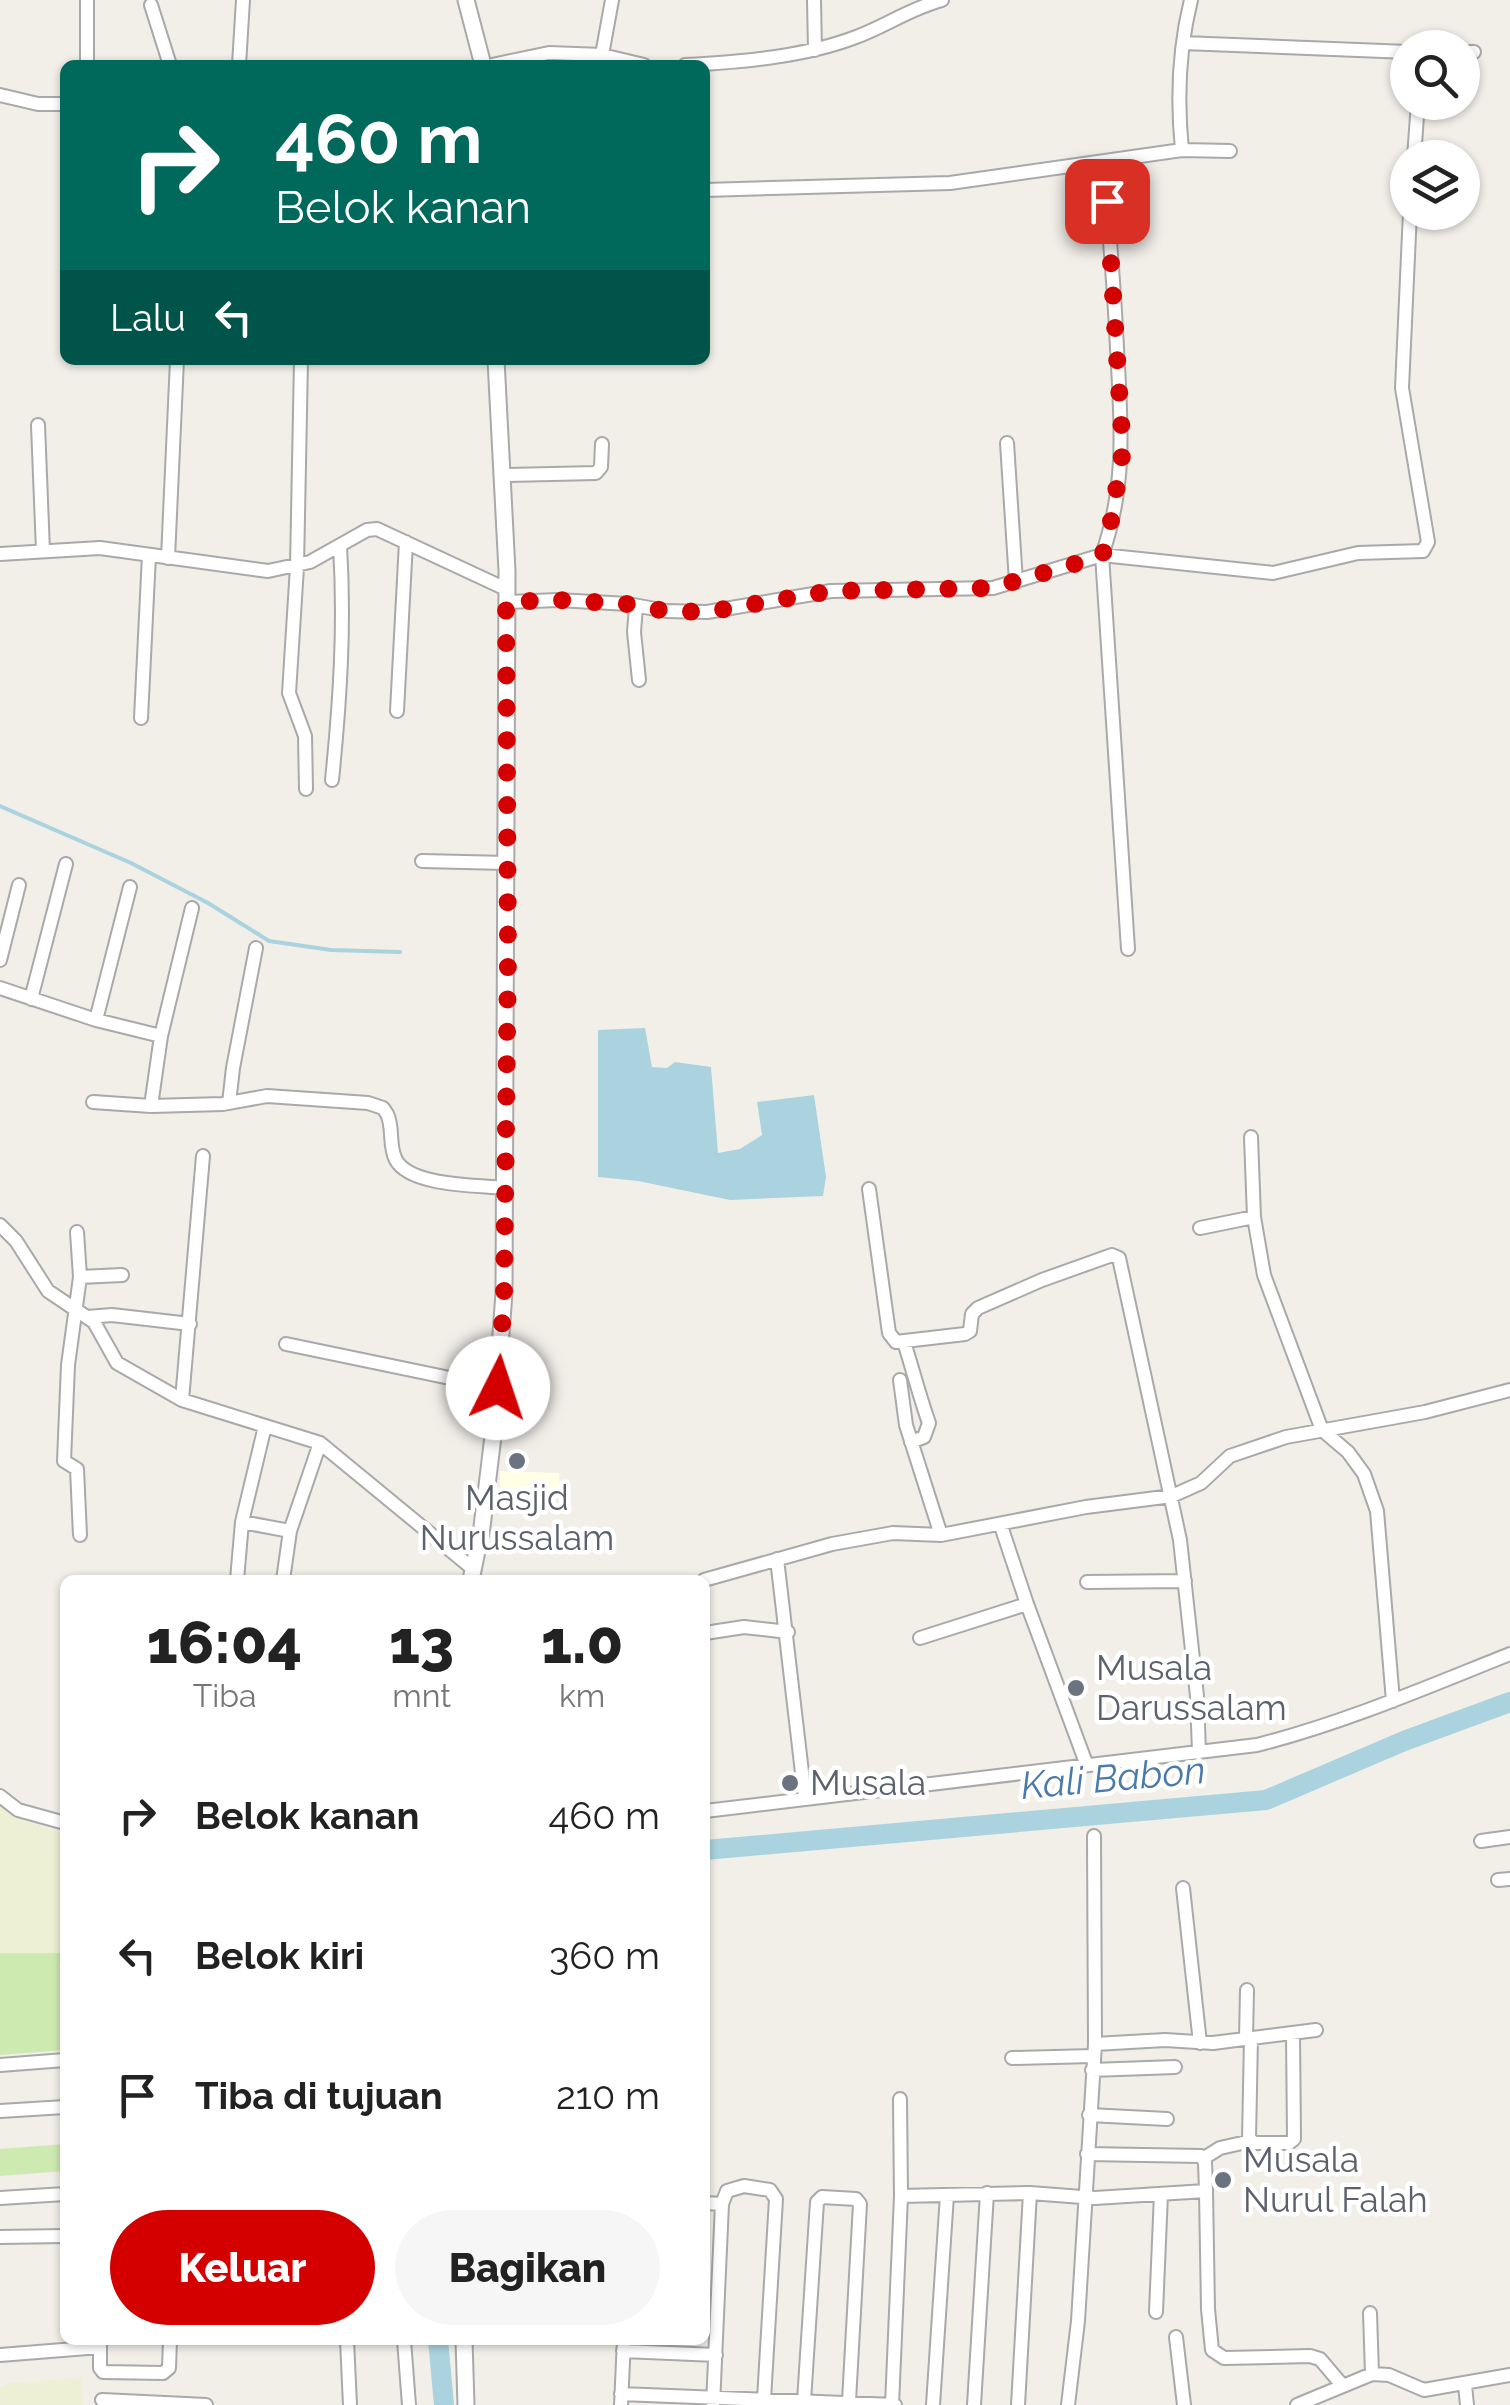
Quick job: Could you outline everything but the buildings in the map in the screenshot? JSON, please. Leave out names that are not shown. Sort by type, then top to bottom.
[{"type":"street","points":[[87,0],[87,60]]},
{"type":"street","points":[[239,60],[242,0]]},
{"type":"street","points":[[466,0],[482,60]]},
{"type":"street","points":[[602,56],[612,0]]},
{"type":"street","points":[[814,0],[814,50]]},
{"type":"street","points":[[710,62],[814,50],[857,37],[918,6],[942,0]]},
{"type":"street","points":[[1182,150],[1179,124],[1183,42],[1191,0]]},
{"type":"street","points":[[151,5],[168,60]]},
{"type":"street","points":[[1183,42],[1390,51]]},
{"type":"street","points":[[516,60],[549,53],[621,60]]},
{"type":"street","points":[[0,96],[60,104]]},
{"type":"street","points":[[710,190],[950,183],[1182,150],[1230,151]]},
{"type":"street","points":[[1103,163],[1123,450],[1102,556],[1128,949]]},
{"type":"street","points":[[0,554],[100,548],[268,570],[298,567],[377,528],[506,595],[707,612],[831,591],[992,588],[1102,556],[1272,573],[1358,553],[1417,552],[1427,548],[1402,388],[1409,230]]},
{"type":"street","points":[[168,558],[177,365]]},
{"type":"street","points":[[301,365],[298,567],[289,693],[305,736],[306,790]]},
{"type":"street","points":[[0,1225],[16,1241],[48,1291],[99,1329],[117,1364],[182,1400],[320,1443],[471,1574],[482,1526],[504,1294],[506,595],[496,365]]},
{"type":"street","points":[[38,425],[42,552]]},
{"type":"street","points":[[1007,443],[1016,582]]},
{"type":"street","points":[[503,475],[596,473],[601,466],[602,444]]},
{"type":"street","points":[[398,711],[406,542]]},
{"type":"street","points":[[332,780],[343,666],[340,546]]},
{"type":"street","points":[[141,718],[149,554]]},
{"type":"street","points":[[636,606],[634,632],[639,680]]},
{"type":"street","points":[[422,861],[506,863]]},
{"type":"street","points":[[32,999],[66,864]]},
{"type":"street","points":[[0,960],[19,885]]},
{"type":"street","points":[[96,1020],[130,887]]},
{"type":"street","points":[[152,1106],[161,1036],[192,908]]},
{"type":"street","points":[[229,1103],[232,1068],[256,948]]},
{"type":"street","points":[[0,988],[96,1020],[161,1036]]},
{"type":"street","points":[[94,1102],[152,1106],[229,1103],[267,1096],[378,1105],[390,1119],[391,1146],[395,1159],[406,1172],[430,1180],[503,1188]]},
{"type":"street","points":[[1252,1137],[1254,1217],[1264,1275],[1322,1430],[1348,1452],[1371,1489],[1393,1700]]},
{"type":"street","points":[[182,1400],[203,1156]]},
{"type":"street","points":[[869,1189],[889,1333],[894,1342],[965,1334],[978,1308],[1042,1280],[1112,1256],[1119,1258],[1172,1496],[1198,1696],[1199,1753]]},
{"type":"street","points":[[1200,1228],[1254,1217]]},
{"type":"street","points":[[77,1232],[82,1314],[68,1365],[64,1461],[77,1469],[80,1535]]},
{"type":"street","points":[[80,1277],[122,1275]]},
{"type":"street","points":[[82,1314],[190,1324]]},
{"type":"street","points":[[904,1342],[913,1366],[914,1386],[929,1423],[924,1438],[911,1442]]},
{"type":"street","points":[[286,1344],[498,1388]]},
{"type":"street","points":[[900,1380],[911,1442],[941,1536]]},
{"type":"street","points":[[710,1578],[832,1544],[893,1533],[941,1536],[1086,1507],[1172,1496],[1201,1483],[1230,1456],[1286,1437],[1400,1417],[1510,1390]]},
{"type":"street","points":[[237,1575],[242,1522],[265,1426]]},
{"type":"street","points":[[285,1575],[290,1531],[320,1443]]},
{"type":"street","points":[[242,1522],[290,1531]]},
{"type":"street","points":[[1002,1526],[1086,1763]]},
{"type":"street","points":[[777,1560],[805,1798]]},
{"type":"street","points":[[1087,1582],[1185,1581]]},
{"type":"street","points":[[920,1638],[1027,1604]]},
{"type":"street","points":[[710,1631],[744,1627],[788,1632]]},
{"type":"street","points":[[710,1810],[1257,1745],[1301,1734],[1510,1654]]},
{"type":"street","points":[[0,1796],[18,1810],[60,1822]]},
{"type":"street","points":[[1068,2405],[1078,2321],[1093,2056],[1094,1836]]},
{"type":"street","points":[[1481,1841],[1510,1837]]},
{"type":"street","points":[[1183,1888],[1200,2043]]},
{"type":"street","points":[[1247,1990],[1251,2142]]},
{"type":"street","points":[[1093,2056],[1166,2040],[1200,2043],[1316,2030]]},
{"type":"street","points":[[1086,2154],[1204,2158],[1220,2148],[1251,2142],[1286,2143],[1294,2139],[1293,2033]]},
{"type":"street","points":[[1012,2058],[1093,2056],[1176,2067]]},
{"type":"street","points":[[0,2065],[60,2060]]},
{"type":"street","points":[[716,2355],[623,2346],[621,2399],[764,2399],[893,2405],[901,2196],[900,2098]]},
{"type":"street","points":[[0,2111],[60,2107]]},
{"type":"street","points":[[1089,2115],[1168,2118]]},
{"type":"street","points":[[1204,2158],[1212,2350],[1224,2358],[1310,2356],[1320,2359],[1342,2385]]},
{"type":"street","points":[[714,2402],[712,2258],[727,2191],[744,2186],[770,2190],[776,2199],[764,2399]]},
{"type":"street","points":[[901,2196],[987,2192],[1086,2198],[1206,2191]]},
{"type":"street","points":[[974,2405],[987,2192]]},
{"type":"street","points":[[1018,2405],[1030,2193]]},
{"type":"street","points":[[0,2198],[60,2194]]},
{"type":"street","points":[[1156,2312],[1161,2194]]},
{"type":"street","points":[[932,2405],[946,2195]]},
{"type":"street","points":[[804,2401],[819,2199],[859,2201],[849,2401]]},
{"type":"street","points":[[710,2203],[722,2204]]},
{"type":"street","points":[[0,2237],[60,2236]]},
{"type":"street","points":[[1370,2313],[1372,2374]]},
{"type":"street","points":[[1176,2336],[1184,2405]]},
{"type":"street","points":[[0,2354],[90,2345]]},
{"type":"street","points":[[100,2345],[103,2372],[163,2373],[169,2368],[170,2345]]},
{"type":"street","points":[[347,2345],[350,2405]]},
{"type":"street","points":[[404,2345],[409,2405]]},
{"type":"street","points":[[464,2345],[466,2405]]},
{"type":"street","points":[[1297,2405],[1372,2374],[1389,2375],[1424,2390],[1510,2375]]},
{"type":"street","points":[[1465,2385],[1468,2405]]},
{"type":"street","points":[[102,2400],[206,2405]]},
{"type":"shaded area","points":[[500,1471],[559,1473],[560,1498],[500,1498]]},
{"type":"shaded area","points":[[0,1803],[16,1817],[60,1833],[60,1953],[0,1953]]},
{"type":"shaded area","points":[[81,2378],[83,2405],[0,2405],[0,2388],[9,2383]]},
{"type":"green space","points":[[0,1953],[60,1953],[60,2050],[0,2055]]},
{"type":"green space","points":[[60,2144],[60,2171],[0,2176],[0,2149]]},
{"type":"water","points":[[645,1028],[652,1067],[667,1068],[675,1062],[711,1067],[718,1153],[740,1149],[762,1135],[757,1102],[814,1095],[826,1177],[823,1196],[730,1200],[598,1177],[598,1030]]},
{"type":"waterway","points":[[0,806],[131,863],[208,903],[269,941],[331,950],[400,952]]},
{"type":"waterway","name":"Kali Babon","points":[[710,1850],[1266,1800],[1404,1741],[1510,1702]]},
{"type":"waterway","name":"Kali Babon","points":[[438,2345],[444,2405]]},
{"type":"place","name":"Masjid Nurussalam","points":[[517,1461]]},
{"type":"place","name":"Musala Darussalam","points":[[1076,1688]]},
{"type":"place","name":"Musala","points":[[790,1783]]},
{"type":"place","name":"Musala Nurul Falah","points":[[1223,2180]]},
{"type":"route","points":[[498,1388],[504,1294],[508,956],[506,602],[558,600],[707,612],[831,591],[992,588],[1102,556],[1123,450],[1107,201]]}]
